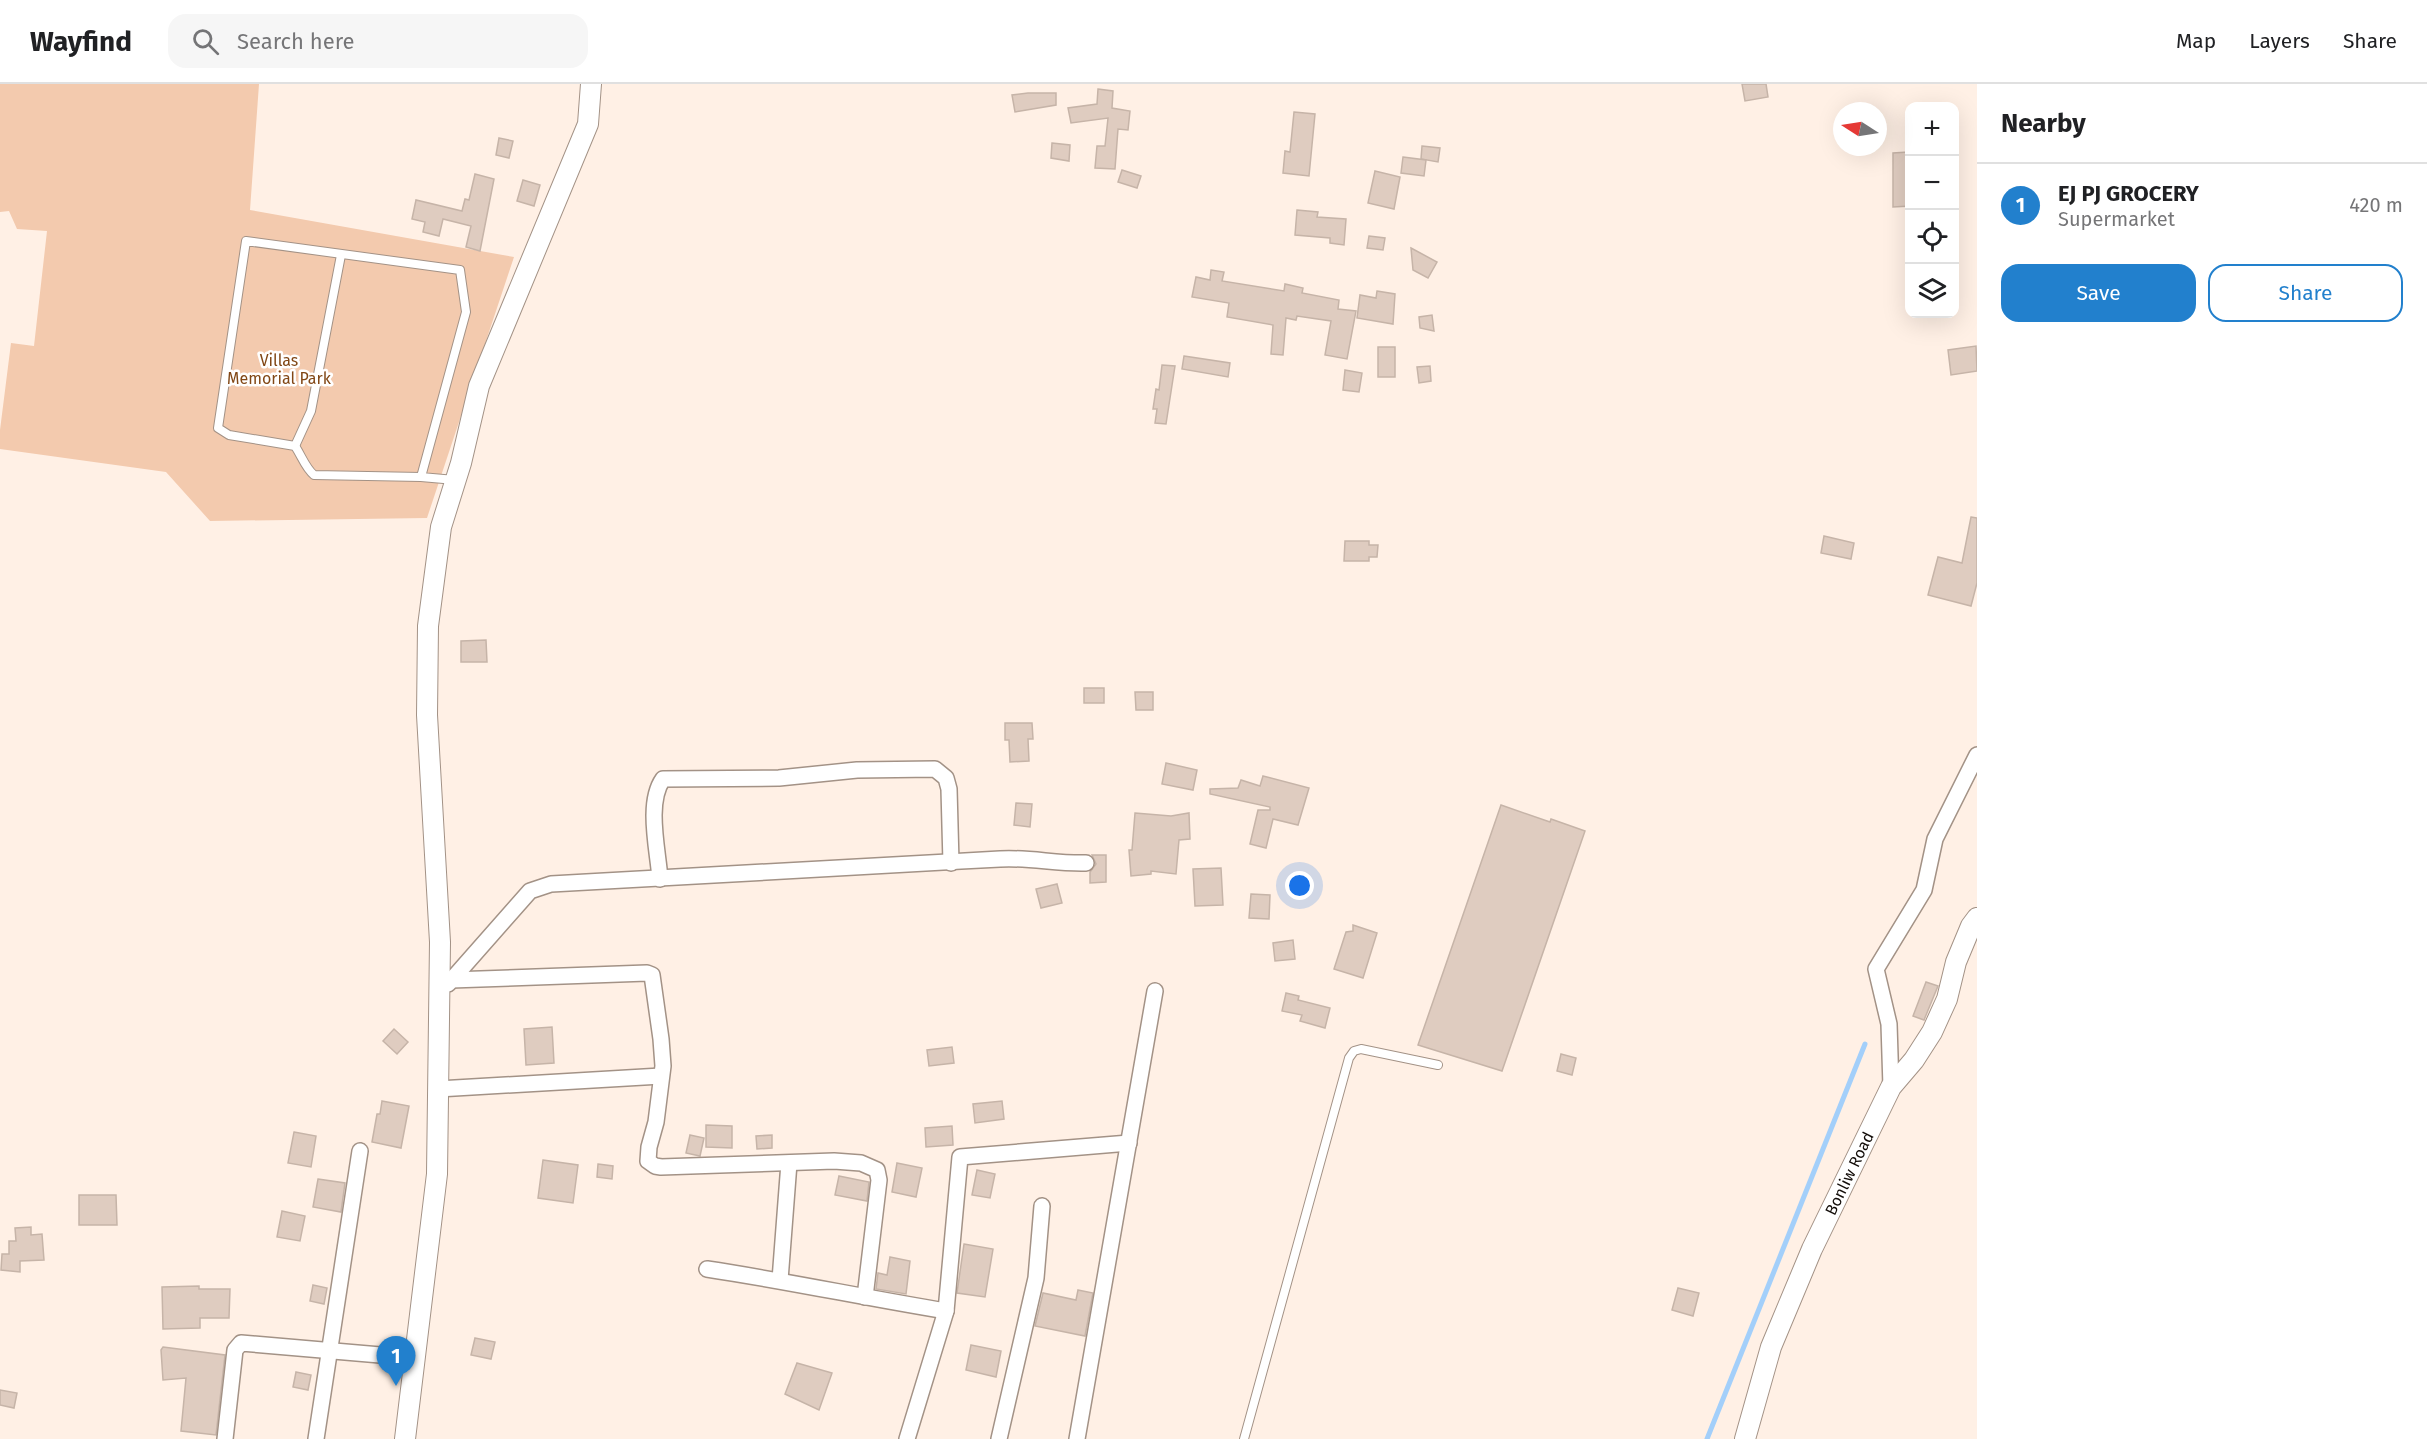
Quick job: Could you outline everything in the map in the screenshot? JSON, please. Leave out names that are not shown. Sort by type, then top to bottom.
[{"type":"street","points":[[405,1439],[437,1174],[438,1089],[445,987],[440,942],[427,715],[428,626],[441,527],[479,386],[588,124],[591,84]]},
{"type":"street","points":[[1891,1087],[1889,1024],[1876,969],[1924,890],[1935,839],[1977,755]]},
{"type":"street","points":[[660,879],[654,807],[656,790],[663,779],[778,778],[857,770],[935,769],[946,778],[950,789],[951,863]]},
{"type":"street","points":[[445,987],[530,891],[550,884],[1002,859],[1064,864],[1086,863]]},
{"type":"street","name":"Bonliw Road","points":[[1745,1439],[1771,1347],[1812,1249],[1891,1087],[1914,1060],[1932,1032],[1947,999],[1956,962],[1977,918]]},
{"type":"street","points":[[445,987],[647,973],[652,975],[661,1039],[661,1076],[656,1122],[649,1147],[648,1161],[661,1167],[834,1161],[861,1163],[877,1170],[879,1180],[865,1297]]},
{"type":"street","points":[[1077,1439],[1155,991]]},
{"type":"street","points":[[438,1089],[661,1076]]},
{"type":"street","points":[[907,1439],[946,1311],[960,1157],[1129,1143]]},
{"type":"street","points":[[316,1439],[360,1151]]},
{"type":"street","points":[[780,1280],[789,1163]]},
{"type":"street","points":[[999,1439],[1036,1278],[1042,1206]]},
{"type":"street","points":[[707,1269],[780,1280],[946,1311]]},
{"type":"street","points":[[225,1439],[237,1345],[241,1343],[415,1358]]},
{"type":"lane","points":[[295,446],[229,435],[218,428],[246,241],[460,270],[466,312],[421,477]]},
{"type":"lane","points":[[295,446],[310,411],[341,255]]},
{"type":"lane","points":[[295,446],[309,471],[314,475],[455,480]]},
{"type":"lane","points":[[1244,1439],[1349,1058],[1354,1051],[1361,1050],[1438,1065]]},
{"type":"green space","name":"Villas Memorial Park","points":[[0,84],[259,84],[250,210],[514,257],[427,518],[210,521],[166,472],[0,449],[0,430],[11,343],[34,346],[47,231],[17,229],[9,211],[0,212]]},
{"type":"building","points":[[1742,84],[1766,84],[1768,97],[1745,101]]},
{"type":"building","points":[[1098,89],[1113,91],[1112,108],[1130,111],[1128,130],[1118,129],[1115,169],[1095,168],[1097,146],[1105,146],[1108,118],[1071,123],[1068,108],[1097,104]]},
{"type":"building","points":[[1056,93],[1056,105],[1015,112],[1012,95]]},
{"type":"building","points":[[1294,112],[1315,114],[1309,176],[1283,173],[1285,151],[1290,152]]},
{"type":"building","points":[[499,138],[513,141],[509,158],[496,155]]},
{"type":"building","points":[[1052,143],[1070,145],[1069,161],[1051,158]]},
{"type":"building","points":[[1422,146],[1440,148],[1438,162],[1421,159]]},
{"type":"building","points":[[1905,152],[1905,206],[1893,207],[1893,153]]},
{"type":"building","points":[[1403,157],[1426,160],[1424,176],[1401,173]]},
{"type":"building","points":[[1122,170],[1141,176],[1137,188],[1118,182]]},
{"type":"building","points":[[1375,171],[1400,177],[1394,209],[1368,203]]},
{"type":"building","points":[[475,174],[494,179],[480,251],[466,247],[471,226],[443,219],[439,236],[423,232],[425,222],[412,219],[416,200],[462,211],[465,199],[469,200]]},
{"type":"building","points":[[523,180],[540,185],[534,206],[517,201]]},
{"type":"building","points":[[1297,210],[1318,212],[1317,217],[1346,219],[1344,245],[1330,243],[1330,238],[1295,235]]},
{"type":"building","points":[[1369,236],[1385,238],[1383,250],[1367,248]]},
{"type":"building","points":[[1411,248],[1437,262],[1428,278],[1413,270]]},
{"type":"building","points":[[1211,270],[1224,272],[1222,281],[1284,291],[1285,284],[1303,288],[1302,293],[1339,300],[1338,309],[1356,311],[1347,359],[1325,355],[1331,321],[1297,316],[1296,320],[1286,318],[1283,355],[1271,354],[1273,325],[1227,317],[1229,303],[1192,297],[1196,277],[1210,280]]},
{"type":"building","points":[[1377,291],[1395,294],[1393,324],[1357,318],[1360,295],[1376,298]]},
{"type":"building","points":[[1432,315],[1434,331],[1420,328],[1419,317]]},
{"type":"building","points":[[1976,346],[1977,371],[1951,375],[1948,350]]},
{"type":"building","points":[[1378,347],[1395,347],[1395,377],[1378,377]]},
{"type":"building","points":[[1184,356],[1230,363],[1228,377],[1182,369]]},
{"type":"building","points":[[1162,365],[1175,366],[1166,424],[1155,423],[1157,409],[1153,409],[1156,389],[1159,390]]},
{"type":"building","points":[[1430,366],[1431,381],[1419,383],[1417,367]]},
{"type":"building","points":[[1345,370],[1362,373],[1359,392],[1343,390]]},
{"type":"building","points":[[1971,517],[1977,518],[1977,583],[1971,606],[1928,595],[1938,557],[1962,563]]},
{"type":"building","points":[[1824,536],[1854,543],[1851,559],[1821,553]]},
{"type":"building","points":[[1345,541],[1369,541],[1369,545],[1378,545],[1377,557],[1369,557],[1369,561],[1344,561]]},
{"type":"building","points":[[486,640],[487,662],[461,662],[461,641]]},
{"type":"building","points":[[1084,688],[1104,688],[1104,703],[1084,703]]},
{"type":"building","points":[[1135,692],[1153,692],[1153,710],[1136,710]]},
{"type":"building","points":[[1005,723],[1032,723],[1033,739],[1028,739],[1029,761],[1010,762],[1009,740],[1005,740]]},
{"type":"building","points":[[1166,763],[1197,770],[1193,790],[1162,784]]},
{"type":"building","points":[[1263,776],[1309,788],[1298,825],[1273,819],[1266,848],[1250,844],[1258,810],[1270,810],[1270,807],[1210,794],[1210,789],[1238,788],[1241,780],[1260,786]]},
{"type":"building","points":[[1016,803],[1032,804],[1030,827],[1014,825]]},
{"type":"building","points":[[1501,805],[1585,831],[1502,1071],[1418,1045]]},
{"type":"building","points":[[1135,813],[1171,816],[1189,813],[1190,839],[1179,840],[1176,874],[1151,871],[1151,874],[1131,876],[1129,850],[1132,850]]},
{"type":"building","points":[[1092,855],[1106,855],[1106,882],[1090,883],[1090,872],[1096,864]]},
{"type":"building","points":[[1221,868],[1223,905],[1195,906],[1193,869]]},
{"type":"building","points":[[1057,884],[1062,903],[1041,908],[1036,889]]},
{"type":"building","points":[[1251,894],[1270,895],[1269,919],[1249,918]]},
{"type":"building","points":[[1353,925],[1377,933],[1363,978],[1334,969],[1346,932],[1353,931]]},
{"type":"building","points":[[1293,940],[1295,959],[1275,961],[1273,943]]},
{"type":"building","points":[[1926,982],[1938,986],[1924,1020],[1913,1016]]},
{"type":"building","points":[[1286,993],[1299,996],[1298,1000],[1330,1008],[1325,1028],[1300,1021],[1302,1015],[1282,1011]]},
{"type":"building","points":[[552,1027],[554,1063],[526,1065],[524,1029]]},
{"type":"building","points":[[394,1029],[408,1042],[397,1054],[383,1041]]},
{"type":"building","points":[[952,1047],[954,1063],[929,1066],[927,1050]]},
{"type":"building","points":[[1561,1054],[1576,1058],[1572,1075],[1557,1071]]},
{"type":"building","points":[[382,1101],[409,1106],[401,1148],[372,1142]]},
{"type":"building","points":[[1002,1101],[1004,1119],[975,1123],[973,1104]]},
{"type":"building","points":[[706,1125],[732,1126],[732,1148],[706,1147]]},
{"type":"building","points":[[952,1126],[953,1145],[926,1147],[925,1128]]},
{"type":"building","points":[[294,1132],[316,1136],[311,1167],[288,1163]]},
{"type":"building","points":[[690,1135],[704,1138],[700,1156],[686,1153]]},
{"type":"building","points":[[772,1135],[772,1148],[757,1149],[756,1136]]},
{"type":"building","points":[[543,1160],[578,1165],[573,1203],[538,1198]]},
{"type":"building","points":[[897,1163],[922,1168],[916,1197],[892,1192]]},
{"type":"building","points":[[598,1164],[613,1166],[612,1179],[597,1177]]},
{"type":"building","points":[[977,1170],[995,1174],[990,1198],[972,1195]]},
{"type":"building","points":[[839,1176],[869,1182],[867,1201],[835,1195]]},
{"type":"building","points":[[318,1179],[345,1183],[341,1212],[313,1207]]},
{"type":"building","points":[[79,1195],[116,1195],[117,1225],[79,1225]]},
{"type":"building","points":[[282,1211],[305,1216],[300,1241],[277,1237]]},
{"type":"building","points":[[31,1227],[31,1235],[42,1234],[44,1260],[20,1261],[20,1272],[1,1270],[2,1254],[9,1254],[9,1241],[16,1241],[15,1228]]},
{"type":"building","points":[[964,1244],[993,1249],[985,1297],[957,1293]]},
{"type":"building","points":[[890,1257],[910,1261],[906,1294],[876,1289],[878,1273],[887,1275]]},
{"type":"building","points":[[313,1285],[327,1288],[324,1304],[310,1301]]},
{"type":"building","points":[[199,1286],[199,1289],[230,1289],[229,1318],[200,1318],[200,1328],[163,1329],[162,1287]]},
{"type":"building","points":[[1678,1288],[1699,1293],[1693,1316],[1672,1310]]},
{"type":"building","points":[[1078,1290],[1093,1293],[1085,1336],[1035,1326],[1043,1293],[1076,1300]]},
{"type":"building","points":[[475,1338],[495,1342],[491,1359],[471,1355]]},
{"type":"building","points":[[971,1345],[1001,1351],[996,1377],[966,1370]]},
{"type":"building","points":[[163,1347],[225,1355],[216,1435],[181,1431],[186,1378],[163,1380],[161,1350]]},
{"type":"building","points":[[797,1363],[832,1373],[819,1410],[785,1394]]},
{"type":"building","points":[[296,1372],[311,1375],[308,1390],[293,1387]]},
{"type":"building","points":[[0,1390],[17,1393],[14,1408],[0,1405]]},
{"type":"waterway","points":[[1707,1439],[1865,1044]]},
{"type":"place","name":"EJ PJ GROCERY","points":[[396,1386]]}]
